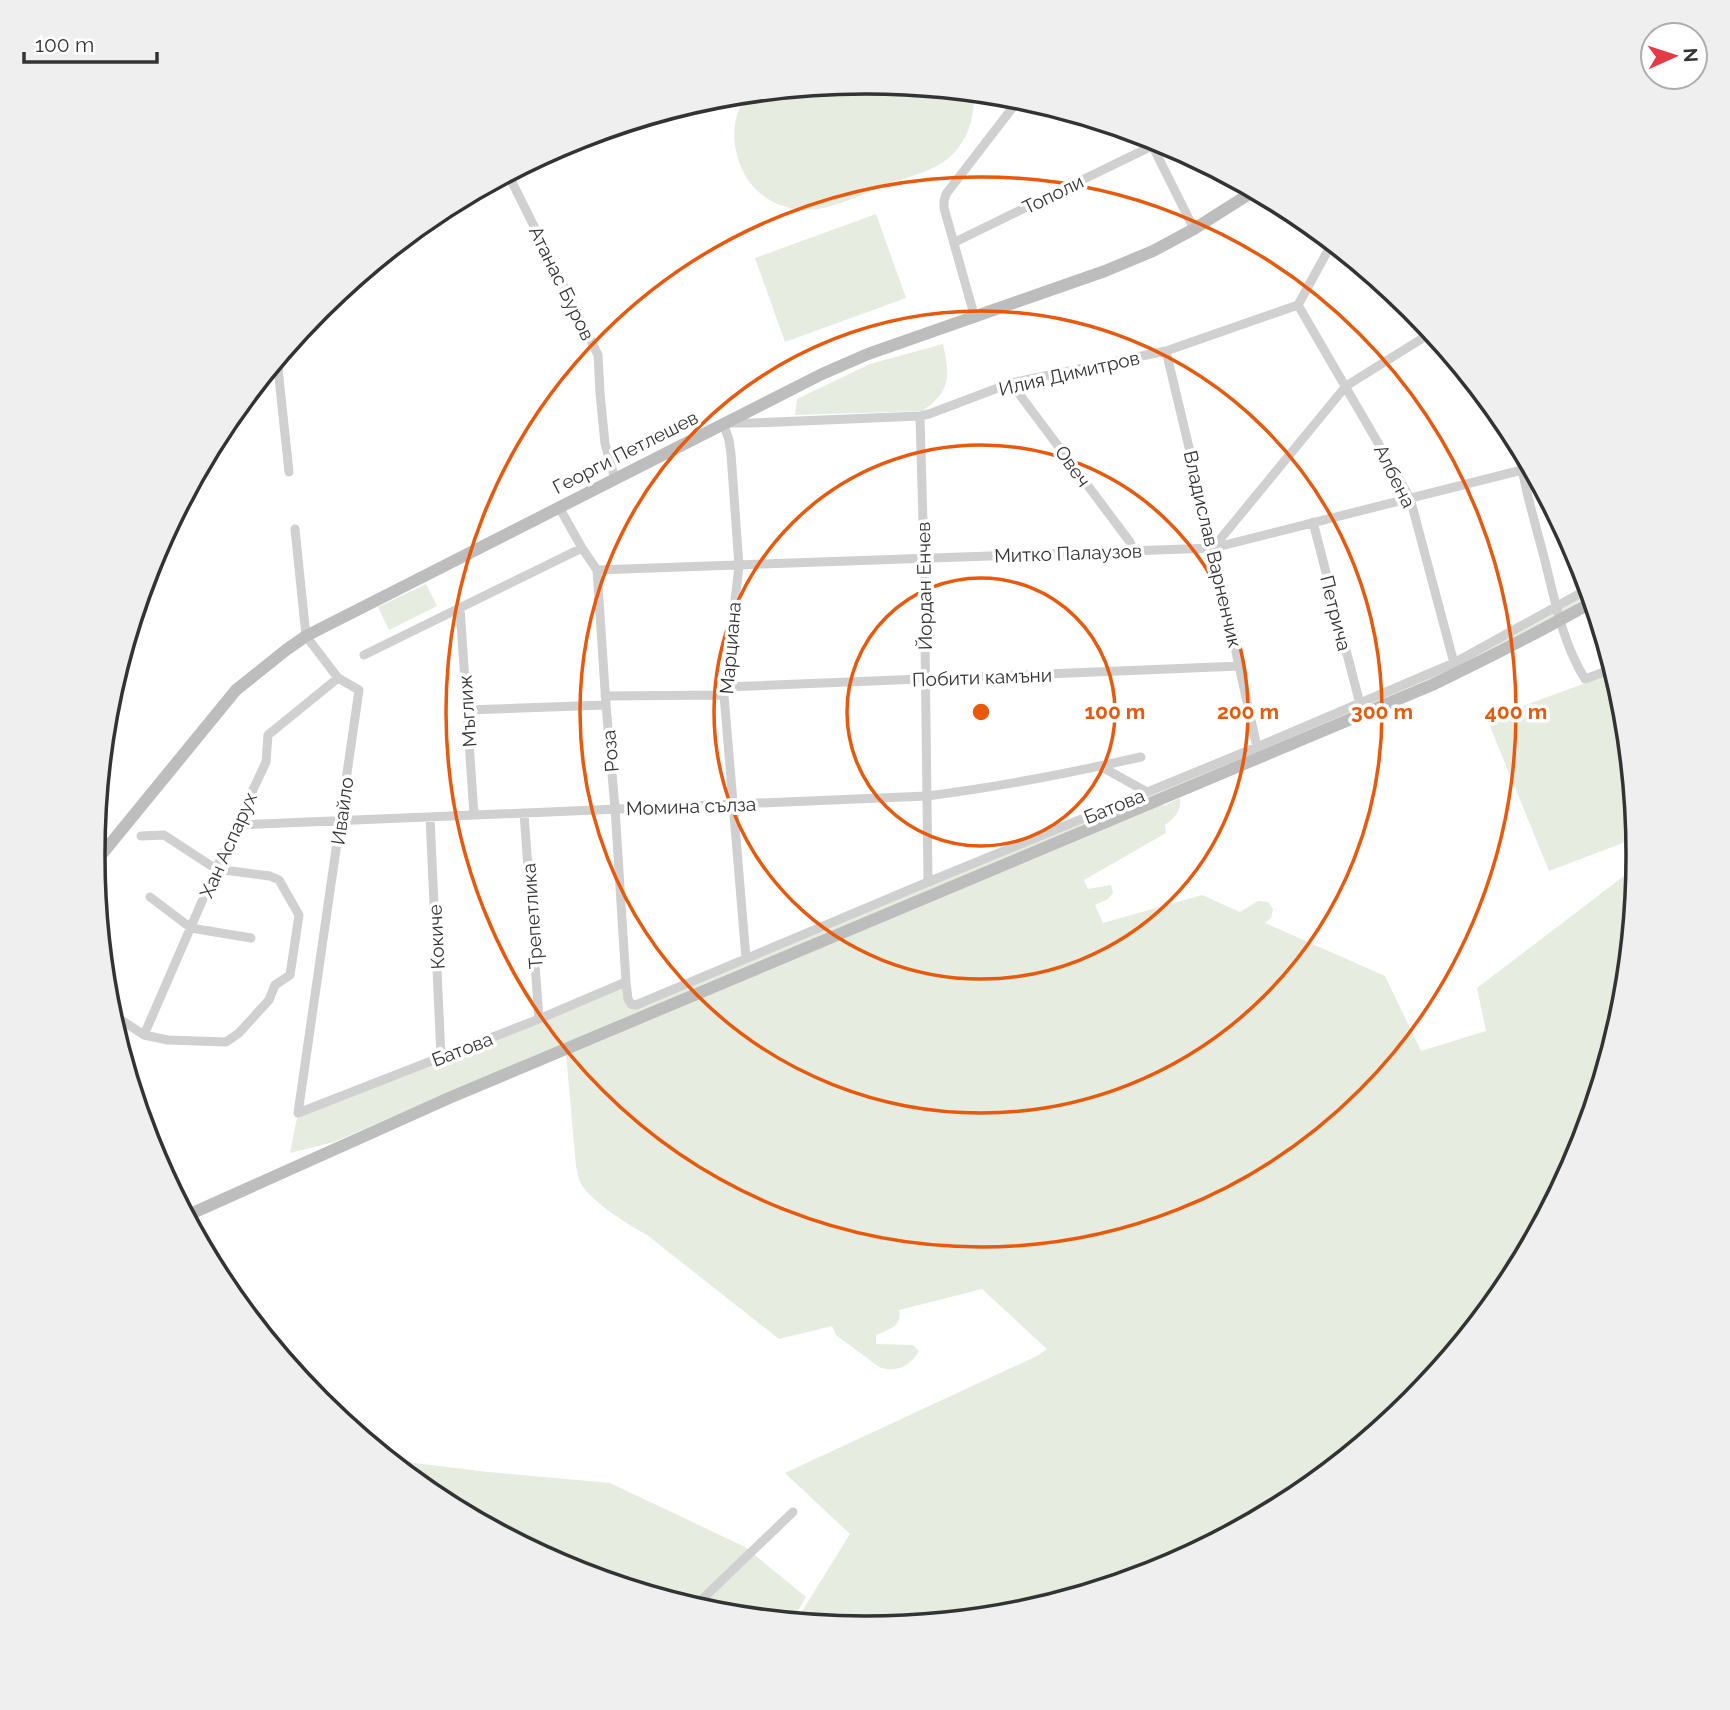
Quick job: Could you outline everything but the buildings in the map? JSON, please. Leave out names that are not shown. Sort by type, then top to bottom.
[{"type":"main road","name":"Георги Петлешев","points":[[105,850],[236,690],[306,636],[822,374],[868,354],[975,318],[1153,251],[1246,196]]},
{"type":"main road","points":[[194,1212],[449,1098],[1432,685],[1559,614],[1583,605]]},
{"type":"street","points":[[975,318],[944,201],[946,194],[1012,109]]},
{"type":"street","name":"Тополи","points":[[955,242],[1141,147]]},
{"type":"street","points":[[1155,152],[1194,229]]},
{"type":"street","name":"Атанас Буров","points":[[512,182],[598,355],[605,444],[615,479]]},
{"type":"street","points":[[1298,305],[1327,252]]},
{"type":"street","name":"Илия Димитров","points":[[723,423],[920,416],[1012,383],[1166,351],[1298,305]]},
{"type":"street","name":"Албена","points":[[1298,305],[1410,498],[1454,663]]},
{"type":"street","points":[[1213,548],[1346,386],[1423,338]]},
{"type":"street","name":"Владислав Варненчик","points":[[1166,351],[1257,747]]},
{"type":"street","points":[[278,372],[289,472]]},
{"type":"street","name":"Овеч","points":[[1012,383],[1130,542],[1133,550]]},
{"type":"street","name":"Йордан Енчев","points":[[920,416],[925,559],[928,882]]},
{"type":"street","name":"Марциана","points":[[723,423],[731,454],[738,566],[725,691],[746,958]]},
{"type":"street","name":"Митко Палаузов","points":[[597,570],[1213,548],[1521,470]]},
{"type":"street","points":[[1530,486],[1559,614],[1575,663],[1585,679],[1603,672]]},
{"type":"street","points":[[559,507],[597,570]]},
{"type":"street","name":"Петрича","points":[[1313,522],[1360,704]]},
{"type":"street","points":[[295,530],[306,636]]},
{"type":"street","points":[[363,655],[582,548]]},
{"type":"street","name":"Роза","points":[[597,570],[626,982],[631,1004]]},
{"type":"street","name":"Батова","points":[[631,1004],[636,1005],[1360,704],[1559,614],[1580,596]]},
{"type":"street","name":"Мъглиж","points":[[460,608],[474,815]]},
{"type":"street","name":"Ивайло","points":[[298,1113],[359,690],[338,678],[306,636]]},
{"type":"street","name":"Побити камъни","points":[[466,710],[725,691],[1240,666]]},
{"type":"street","name":"Хан Аспарух","points":[[144,1035],[266,762],[268,735],[338,678]]},
{"type":"street","name":"Момина сълза","points":[[237,825],[927,796],[1141,757]]},
{"type":"street","points":[[1100,766],[1147,792]]},
{"type":"street","name":"Трепетлика","points":[[524,813],[540,1019]]},
{"type":"street","name":"Кокиче","points":[[430,817],[441,1057]]},
{"type":"street","points":[[123,1021],[144,1035],[168,1040],[226,1042],[239,1033],[269,1000],[275,985],[290,975],[299,921],[297,911],[276,878],[216,869],[164,835],[141,836]]},
{"type":"street","points":[[150,897],[191,928],[251,938]]},
{"type":"street","name":"Батова","points":[[298,1113],[540,1019],[626,982]]},
{"type":"street","points":[[703,1598],[793,1512]]},
{"type":"shaded area","points":[[865,94],[973,103],[966,135],[944,162],[844,202],[803,210],[777,204],[766,198],[748,180],[741,168],[734,139],[741,105],[766,101]]},
{"type":"shaded area","points":[[876,214],[906,298],[785,342],[755,258]]},
{"type":"shaded area","points":[[943,344],[947,365],[946,382],[939,397],[922,411],[795,415],[797,399],[870,364]]},
{"type":"shaded area","points":[[426,584],[437,606],[389,630],[378,607]]},
{"type":"shaded area","points":[[1579,594],[1581,600],[1554,617],[1444,676],[334,1142],[290,1153],[298,1113],[626,982],[631,1004],[1454,663]]},
{"type":"shaded area","points":[[1604,676],[1619,756],[1625,842],[1549,871],[1487,719]]},
{"type":"shaded area","points":[[1180,798],[1177,814],[1165,825],[1166,833],[1084,880],[1088,889],[1111,885],[1113,893],[1108,899],[1095,905],[1103,923],[1202,895],[1240,912],[1258,901],[1268,902],[1273,909],[1271,918],[1265,923],[1385,976],[1421,1051],[1486,1031],[1477,988],[1625,875],[1619,954],[1611,1003],[1600,1052],[1568,1146],[1524,1235],[1497,1278],[1437,1356],[1403,1393],[1366,1427],[1288,1487],[1245,1514],[1156,1558],[1062,1590],[1013,1601],[915,1614],[865,1616],[801,1613],[850,1534],[785,1473],[1047,1349],[982,1289],[899,1310],[897,1324],[876,1335],[876,1344],[913,1345],[919,1351],[912,1360],[897,1369],[879,1367],[836,1335],[832,1326],[779,1339],[647,1235],[604,1207],[583,1187],[576,1166],[566,1054],[1162,803],[1163,806]]},
{"type":"shaded area","points":[[408,1462],[610,1483],[745,1547],[806,1597],[797,1612],[766,1609],[668,1590],[621,1575],[574,1558],[485,1514]]}]
